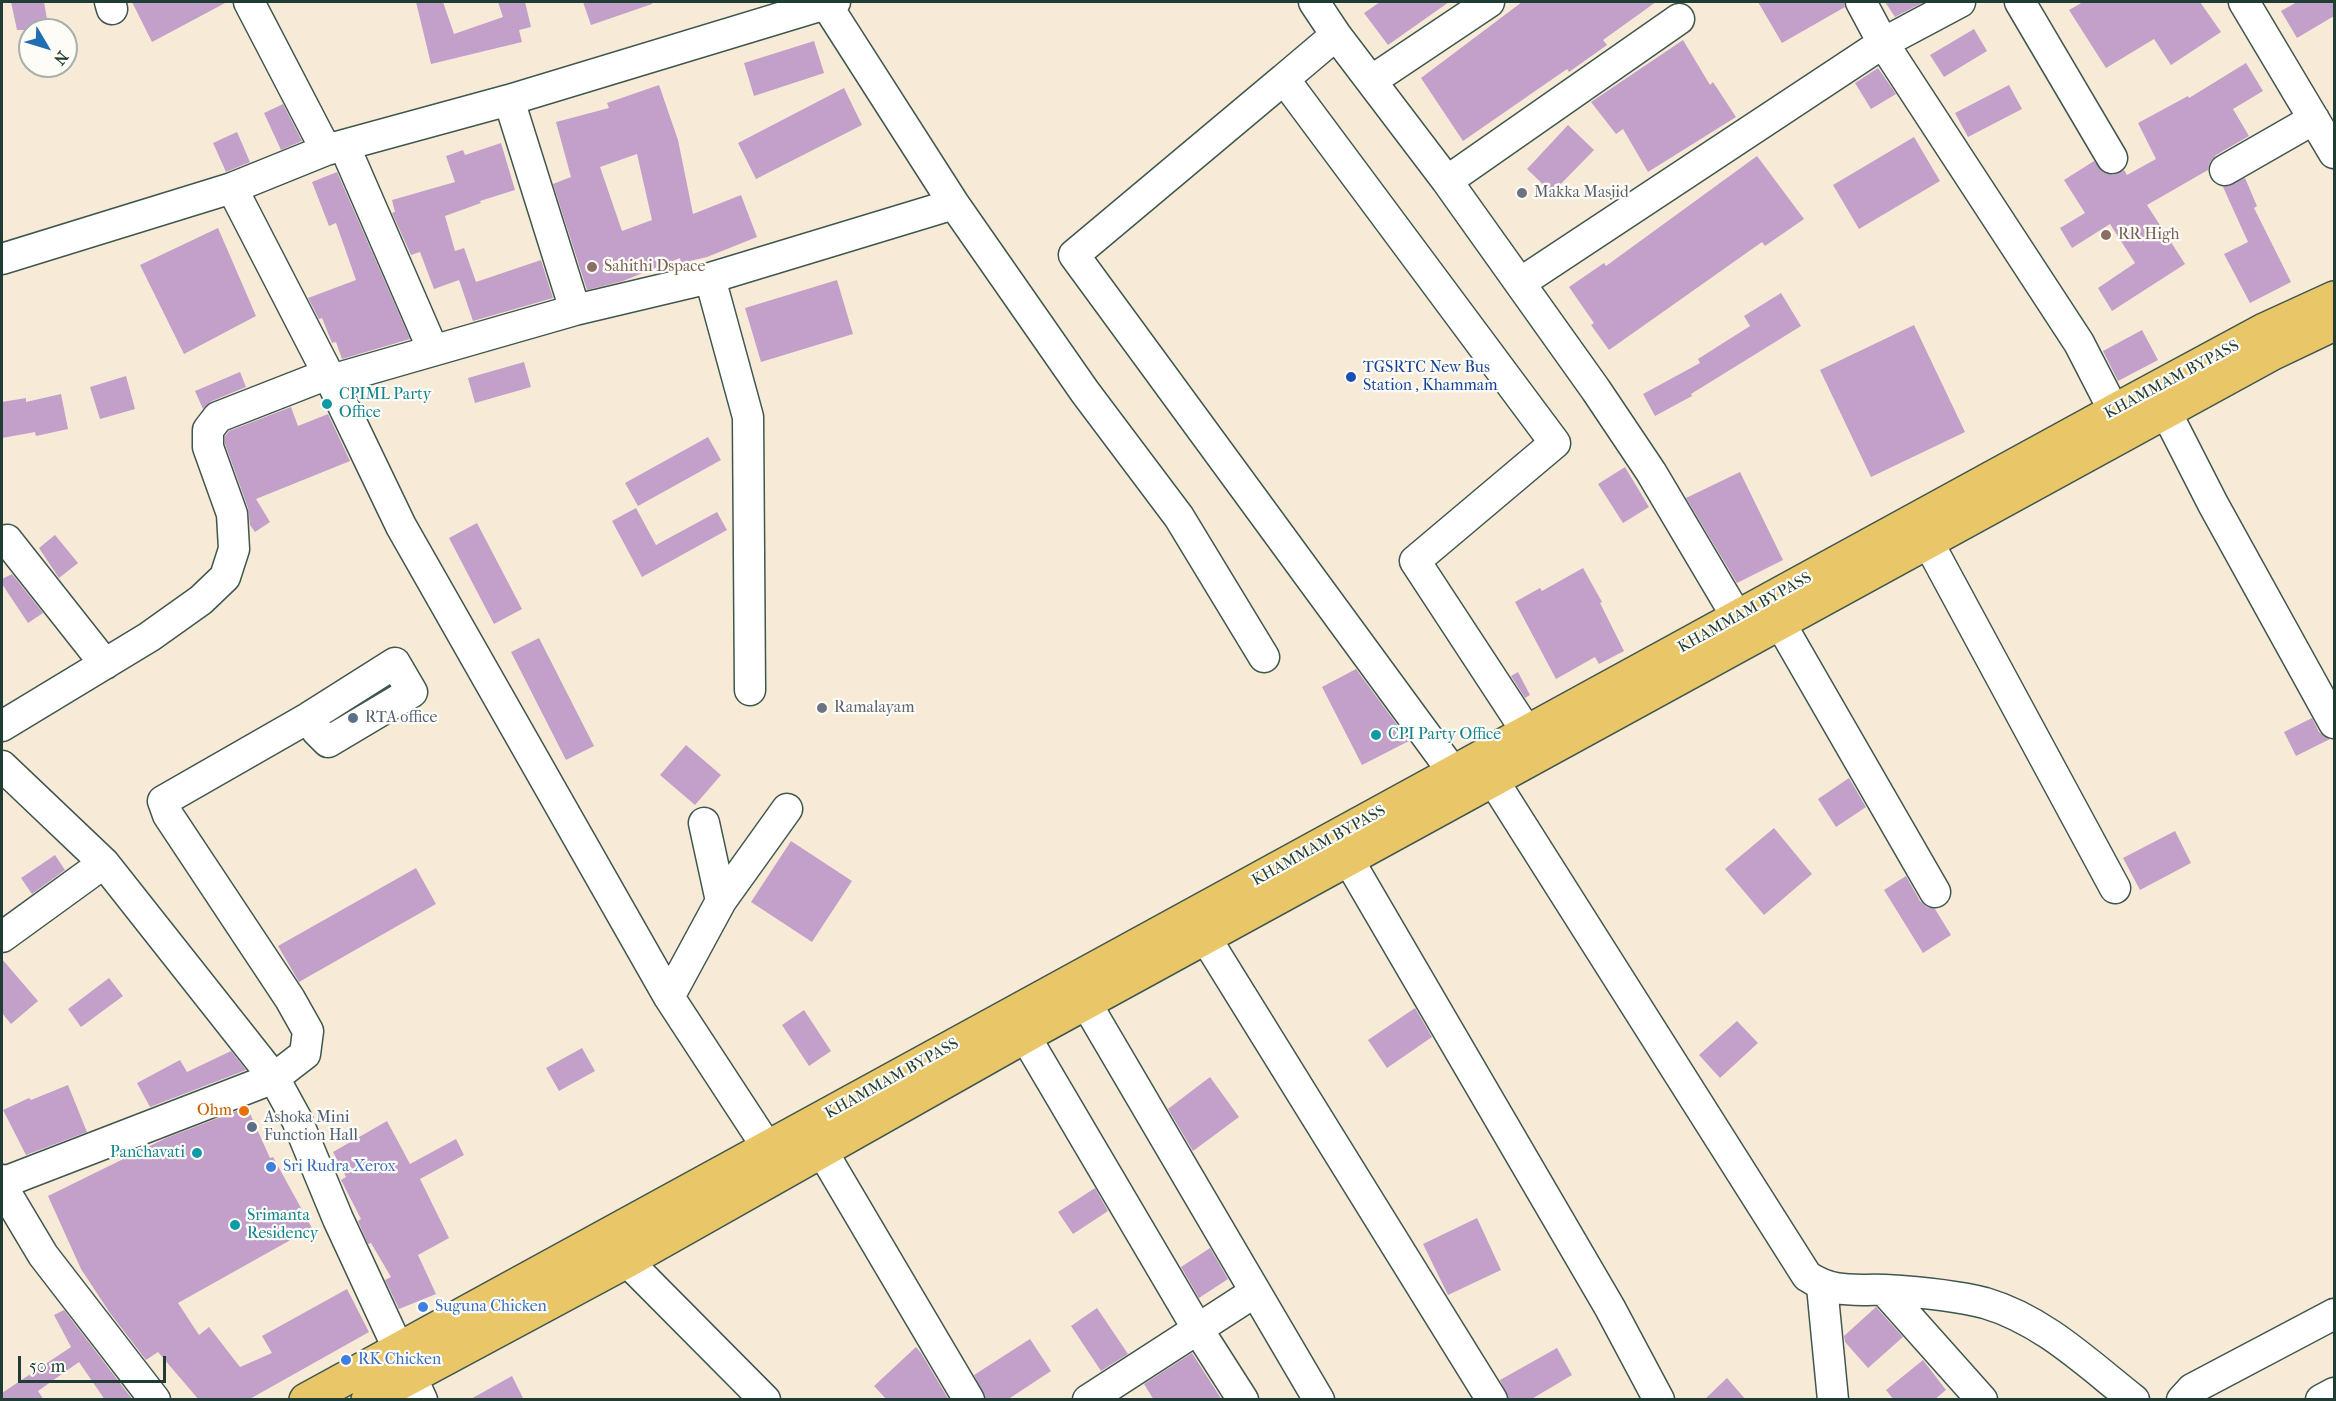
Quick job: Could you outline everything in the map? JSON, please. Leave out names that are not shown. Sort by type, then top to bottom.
[{"type":"highway","name":"KHAMMAM BYPASS","points":[[368,1400],[767,1148],[1353,847],[1493,780],[1756,626],[2114,411],[2264,330],[2334,298]]},
{"type":"highway","name":"KHAMMAM BYPASS","points":[[306,1400],[410,1375],[627,1261],[1205,937],[1353,847],[1453,772],[1527,732],[1756,626],[1928,542],[2273,353],[2334,324]]},
{"type":"street","points":[[249,2],[335,148],[433,350]]},
{"type":"street","points":[[2,259],[232,188],[335,148],[509,100],[829,2],[954,204],[1085,392],[1179,517],[1264,657]]},
{"type":"street","points":[[1314,2],[1520,283],[1756,626],[1935,892]]},
{"type":"street","points":[[1371,81],[1489,2]]},
{"type":"street","points":[[1861,2],[1883,43],[2079,343],[2114,411]]},
{"type":"street","points":[[1520,283],[1883,43],[1960,2]]},
{"type":"street","points":[[2020,2],[2112,158]]},
{"type":"street","points":[[2244,2],[2334,153]]},
{"type":"street","points":[[1447,181],[1679,19]]},
{"type":"street","points":[[1336,35],[1074,255],[1453,772]]},
{"type":"street","points":[[1284,79],[1555,443],[1415,561],[1527,732]]},
{"type":"street","points":[[509,100],[575,310]]},
{"type":"street","points":[[2224,170],[2314,119]]},
{"type":"street","points":[[232,188],[329,377],[401,526],[669,997],[767,1148]]},
{"type":"street","points":[[2,726],[105,664],[201,600],[225,577],[234,549],[232,514],[208,447],[208,430],[218,417],[329,377],[575,310],[710,278],[954,204]]},
{"type":"street","points":[[710,278],[748,417],[750,690]]},
{"type":"street","points":[[2166,412],[2213,504],[2334,723]]},
{"type":"street","points":[[7,540],[105,664]]},
{"type":"street","points":[[1928,542],[2115,888]]},
{"type":"street","points":[[155,1400],[43,1255],[2,1182],[274,1078],[304,1054],[308,1031],[290,999],[168,815],[163,801],[308,718]]},
{"type":"street","points":[[2,766],[104,863],[274,1078],[297,1120],[410,1375]]},
{"type":"street","points":[[1493,780],[1807,1276],[1822,1286],[1840,1290],[1884,1290],[1984,1303],[2016,1314],[2090,1363],[2134,1400]]},
{"type":"street","points":[[669,997],[721,901],[787,809]]},
{"type":"street","points":[[704,823],[721,901]]},
{"type":"street","points":[[1353,847],[1659,1400]]},
{"type":"street","points":[[3,933],[104,863]]},
{"type":"street","points":[[1205,937],[1492,1400]]},
{"type":"street","points":[[1086,1003],[1319,1400]]},
{"type":"street","points":[[1025,1036],[1197,1328],[1244,1400]]},
{"type":"street","points":[[822,1150],[969,1400]]},
{"type":"street","points":[[627,1261],[765,1400]]},
{"type":"street","points":[[1822,1286],[1833,1400]]},
{"type":"street","points":[[1884,1290],[1982,1400]]},
{"type":"street","points":[[1088,1400],[1255,1292]]},
{"type":"street","points":[[2182,1400],[2192,1389],[2334,1314]]},
{"type":"street","points":[[2321,1400],[2334,1393]]},
{"type":"building","points":[[11,2],[44,2],[47,18],[18,18],[17,30]]},
{"type":"building","points":[[132,2],[227,2],[152,42]]},
{"type":"building","points":[[416,2],[443,2],[454,34],[503,17],[498,2],[525,2],[531,27],[519,30],[522,42],[431,64]]},
{"type":"building","points":[[583,2],[652,2],[652,4],[591,25]]},
{"type":"building","points":[[1380,2],[1449,2],[1388,45],[1364,13]]},
{"type":"building","points":[[1522,2],[1656,2],[1603,40],[1607,45],[1569,72],[1567,69],[1463,141],[1421,78]]},
{"type":"building","points":[[1758,2],[1844,2],[1845,7],[1782,43]]},
{"type":"building","points":[[1885,2],[1924,2],[1895,17]]},
{"type":"building","points":[[2083,2],[2200,2],[2221,32],[2171,65],[2154,39],[2106,68],[2069,10]]},
{"type":"building","points":[[2297,2],[2334,2],[2334,16],[2297,38],[2281,11]]},
{"type":"building","points":[[1974,29],[1987,51],[1944,77],[1930,55]]},
{"type":"building","points":[[1683,40],[1710,85],[1713,82],[1736,117],[1648,172],[1623,129],[1616,134],[1591,102]]},
{"type":"building","points":[[814,41],[824,73],[754,96],[744,63]]},
{"type":"building","points":[[2246,63],[2263,91],[2233,109],[2249,136],[2216,155],[2210,162],[2208,170],[2147,205],[2185,264],[2112,311],[2098,288],[2135,263],[2110,224],[2072,248],[2060,228],[2085,213],[2064,180],[2094,161],[2104,173],[2113,175],[2124,170],[2127,175],[2156,159],[2138,123],[2188,96],[2189,98]]},
{"type":"building","points":[[1878,68],[1896,94],[1871,109],[1855,83]]},
{"type":"building","points":[[659,85],[678,140],[693,214],[741,195],[757,237],[707,257],[681,263],[680,258],[623,281],[587,290],[553,184],[571,177],[556,122],[609,108],[607,103]],"holes":[[[637,154],[652,220],[622,231],[600,167]]]},
{"type":"building","points":[[2009,85],[2022,109],[1968,137],[1955,113]]},
{"type":"building","points":[[844,88],[862,125],[756,179],[738,143]]},
{"type":"building","points":[[283,104],[302,141],[281,150],[264,113]]},
{"type":"building","points":[[1568,125],[1594,150],[1552,193],[1527,169]]},
{"type":"building","points":[[237,132],[250,162],[226,172],[213,143]]},
{"type":"building","points":[[1914,137],[1940,181],[1859,229],[1833,185]]},
{"type":"building","points":[[501,143],[515,190],[480,201],[481,203],[445,216],[455,251],[464,248],[476,282],[541,260],[553,298],[473,321],[459,280],[434,289],[420,252],[411,255],[392,213],[395,212],[392,200],[455,182],[446,156],[463,150],[465,155]]},
{"type":"building","points":[[1757,156],[1804,219],[1765,246],[1762,242],[1609,350],[1591,325],[1594,323],[1569,287],[1604,263],[1606,266]]},
{"type":"building","points":[[337,172],[410,339],[342,359],[336,342],[332,343],[322,318],[319,319],[308,298],[356,280],[336,223],[329,226],[312,182]]},
{"type":"building","points":[[2245,178],[2257,206],[2254,208],[2291,282],[2250,303],[2224,254],[2248,242],[2223,187]]},
{"type":"building","points":[[218,228],[256,316],[184,354],[140,265]]},
{"type":"building","points":[[837,280],[853,334],[761,362],[745,308]]},
{"type":"building","points":[[1781,293],[1801,326],[1691,394],[1692,396],[1655,416],[1643,394],[1700,363],[1698,359],[1750,326],[1744,316]]},
{"type":"building","points":[[1914,325],[1965,432],[1871,477],[1820,370]]},
{"type":"building","points":[[2142,330],[2158,360],[2118,381],[2103,351]]},
{"type":"building","points":[[524,362],[531,387],[475,403],[468,378]]},
{"type":"building","points":[[240,372],[246,387],[212,401],[203,409],[195,391]]},
{"type":"building","points":[[126,376],[135,409],[100,419],[90,387]]},
{"type":"building","points":[[61,394],[68,429],[36,436],[35,432],[2,438],[2,402],[26,398],[26,402]]},
{"type":"building","points":[[291,407],[298,426],[328,414],[350,461],[256,499],[270,522],[255,532],[250,525],[248,508],[225,444],[225,436],[229,431]]},
{"type":"building","points":[[708,437],[721,460],[638,506],[625,483]]},
{"type":"building","points":[[1625,467],[1649,507],[1623,523],[1598,484]]},
{"type":"building","points":[[1740,472],[1783,560],[1737,583],[1686,498]]},
{"type":"building","points":[[636,508],[656,545],[717,512],[727,530],[642,577],[612,521]]},
{"type":"building","points":[[477,523],[522,609],[494,624],[449,538]]},
{"type":"building","points":[[55,535],[78,563],[59,578],[39,548]]},
{"type":"building","points":[[1583,568],[1602,602],[1600,603],[1624,651],[1599,664],[1595,657],[1556,679],[1515,602],[1540,588],[1542,591]]},
{"type":"building","points":[[12,574],[43,613],[28,623],[2,584],[2,579]]},
{"type":"building","points":[[539,638],[594,746],[566,760],[511,652]]},
{"type":"building","points":[[1356,669],[1409,741],[1362,765],[1322,687]]},
{"type":"building","points":[[1518,672],[1530,695],[1525,698],[1511,676]]},
{"type":"building","points":[[2312,718],[2319,732],[2330,739],[2296,756],[2284,732]]},
{"type":"building","points":[[686,745],[721,775],[695,805],[660,775]]},
{"type":"building","points":[[1849,778],[1866,807],[1836,827],[1818,799]]},
{"type":"building","points":[[1774,828],[1812,874],[1764,915],[1725,869]]},
{"type":"building","points":[[2175,831],[2191,863],[2140,890],[2123,858]]},
{"type":"building","points":[[791,841],[852,881],[812,942],[751,902]]},
{"type":"building","points":[[55,855],[65,870],[32,894],[21,878]]},
{"type":"building","points":[[416,868],[436,904],[299,982],[278,946]]},
{"type":"building","points":[[1906,876],[1920,901],[1927,907],[1935,909],[1951,935],[1923,953],[1884,890]]},
{"type":"building","points":[[2,959],[38,1001],[11,1024],[2,1013]]},
{"type":"building","points":[[109,978],[123,996],[81,1027],[68,1009]]},
{"type":"building","points":[[1415,1008],[1432,1037],[1387,1068],[1368,1040]]},
{"type":"building","points":[[804,1010],[831,1051],[809,1066],[782,1025]]},
{"type":"building","points":[[1737,1021],[1758,1043],[1720,1078],[1699,1055]]},
{"type":"building","points":[[582,1048],[595,1071],[559,1091],[546,1068]]},
{"type":"building","points":[[231,1051],[246,1070],[150,1107],[137,1083],[180,1060],[187,1072]]},
{"type":"building","points":[[1210,1077],[1239,1117],[1193,1151],[1168,1109]]},
{"type":"building","points":[[68,1085],[87,1132],[26,1155],[3,1110],[29,1098],[31,1100]]},
{"type":"building","points":[[247,1107],[270,1158],[273,1157],[312,1228],[178,1303],[199,1335],[209,1327],[240,1367],[272,1353],[262,1336],[347,1289],[369,1332],[248,1400],[199,1400],[158,1352],[146,1360],[110,1313],[81,1269],[48,1196],[166,1138]]},
{"type":"building","points":[[387,1121],[410,1164],[456,1139],[464,1155],[420,1179],[449,1238],[418,1255],[436,1294],[399,1309],[385,1280],[391,1277],[371,1243],[368,1244],[358,1221],[361,1219],[341,1180],[346,1177],[333,1152]]},
{"type":"building","points":[[1095,1188],[1108,1211],[1073,1234],[1058,1212]]},
{"type":"building","points":[[1477,1218],[1501,1270],[1448,1295],[1423,1244]]},
{"type":"building","points":[[1210,1248],[1228,1279],[1199,1298],[1181,1267]]},
{"type":"building","points":[[1876,1307],[1903,1337],[1868,1368],[1845,1342],[1844,1336]]},
{"type":"building","points":[[1097,1308],[1128,1354],[1101,1371],[1071,1326]]},
{"type":"building","points":[[64,1310],[133,1400],[105,1400],[79,1362],[38,1391],[44,1400],[2,1400],[2,1393],[71,1347],[54,1315]]},
{"type":"building","points":[[1030,1339],[1051,1371],[1007,1400],[986,1400],[974,1375]]},
{"type":"building","points":[[916,1347],[949,1400],[887,1400],[874,1386]]},
{"type":"building","points":[[1557,1348],[1572,1375],[1530,1400],[1509,1400],[1500,1380]]},
{"type":"building","points":[[1192,1353],[1222,1400],[1154,1400],[1144,1384]]},
{"type":"building","points":[[1923,1360],[1946,1390],[1934,1400],[1894,1400],[1886,1390]]},
{"type":"building","points":[[512,1376],[524,1400],[469,1400]]},
{"type":"building","points":[[1727,1378],[1746,1400],[1704,1400]]},
{"type":"place","name":"Makka Masjid","points":[[1522,193]]},
{"type":"place","name":"RR High","points":[[2106,235]]},
{"type":"place","name":"Sahithi Dspace","points":[[592,267]]},
{"type":"place","name":"TGSRTC New Bus Station , Khammam","points":[[1351,377]]},
{"type":"place","name":"CPIML Party Office","points":[[327,404]]},
{"type":"place","name":"Ramalayam","points":[[822,708]]},
{"type":"place","name":"RTA office","points":[[353,718]]},
{"type":"place","name":"CPI Party Office","points":[[1376,735]]},
{"type":"place","name":"Ohm","points":[[244,1111]]},
{"type":"place","name":"Ashoka Mini Function Hall","points":[[252,1127]]},
{"type":"place","name":"Panchavati","points":[[197,1153]]},
{"type":"place","name":"Sri Rudra Xerox","points":[[271,1167]]},
{"type":"place","name":"Srimanta Residency","points":[[235,1225]]},
{"type":"place","name":"Suguna Chicken","points":[[423,1307]]},
{"type":"place","name":"RK Chicken","points":[[346,1360]]}]
